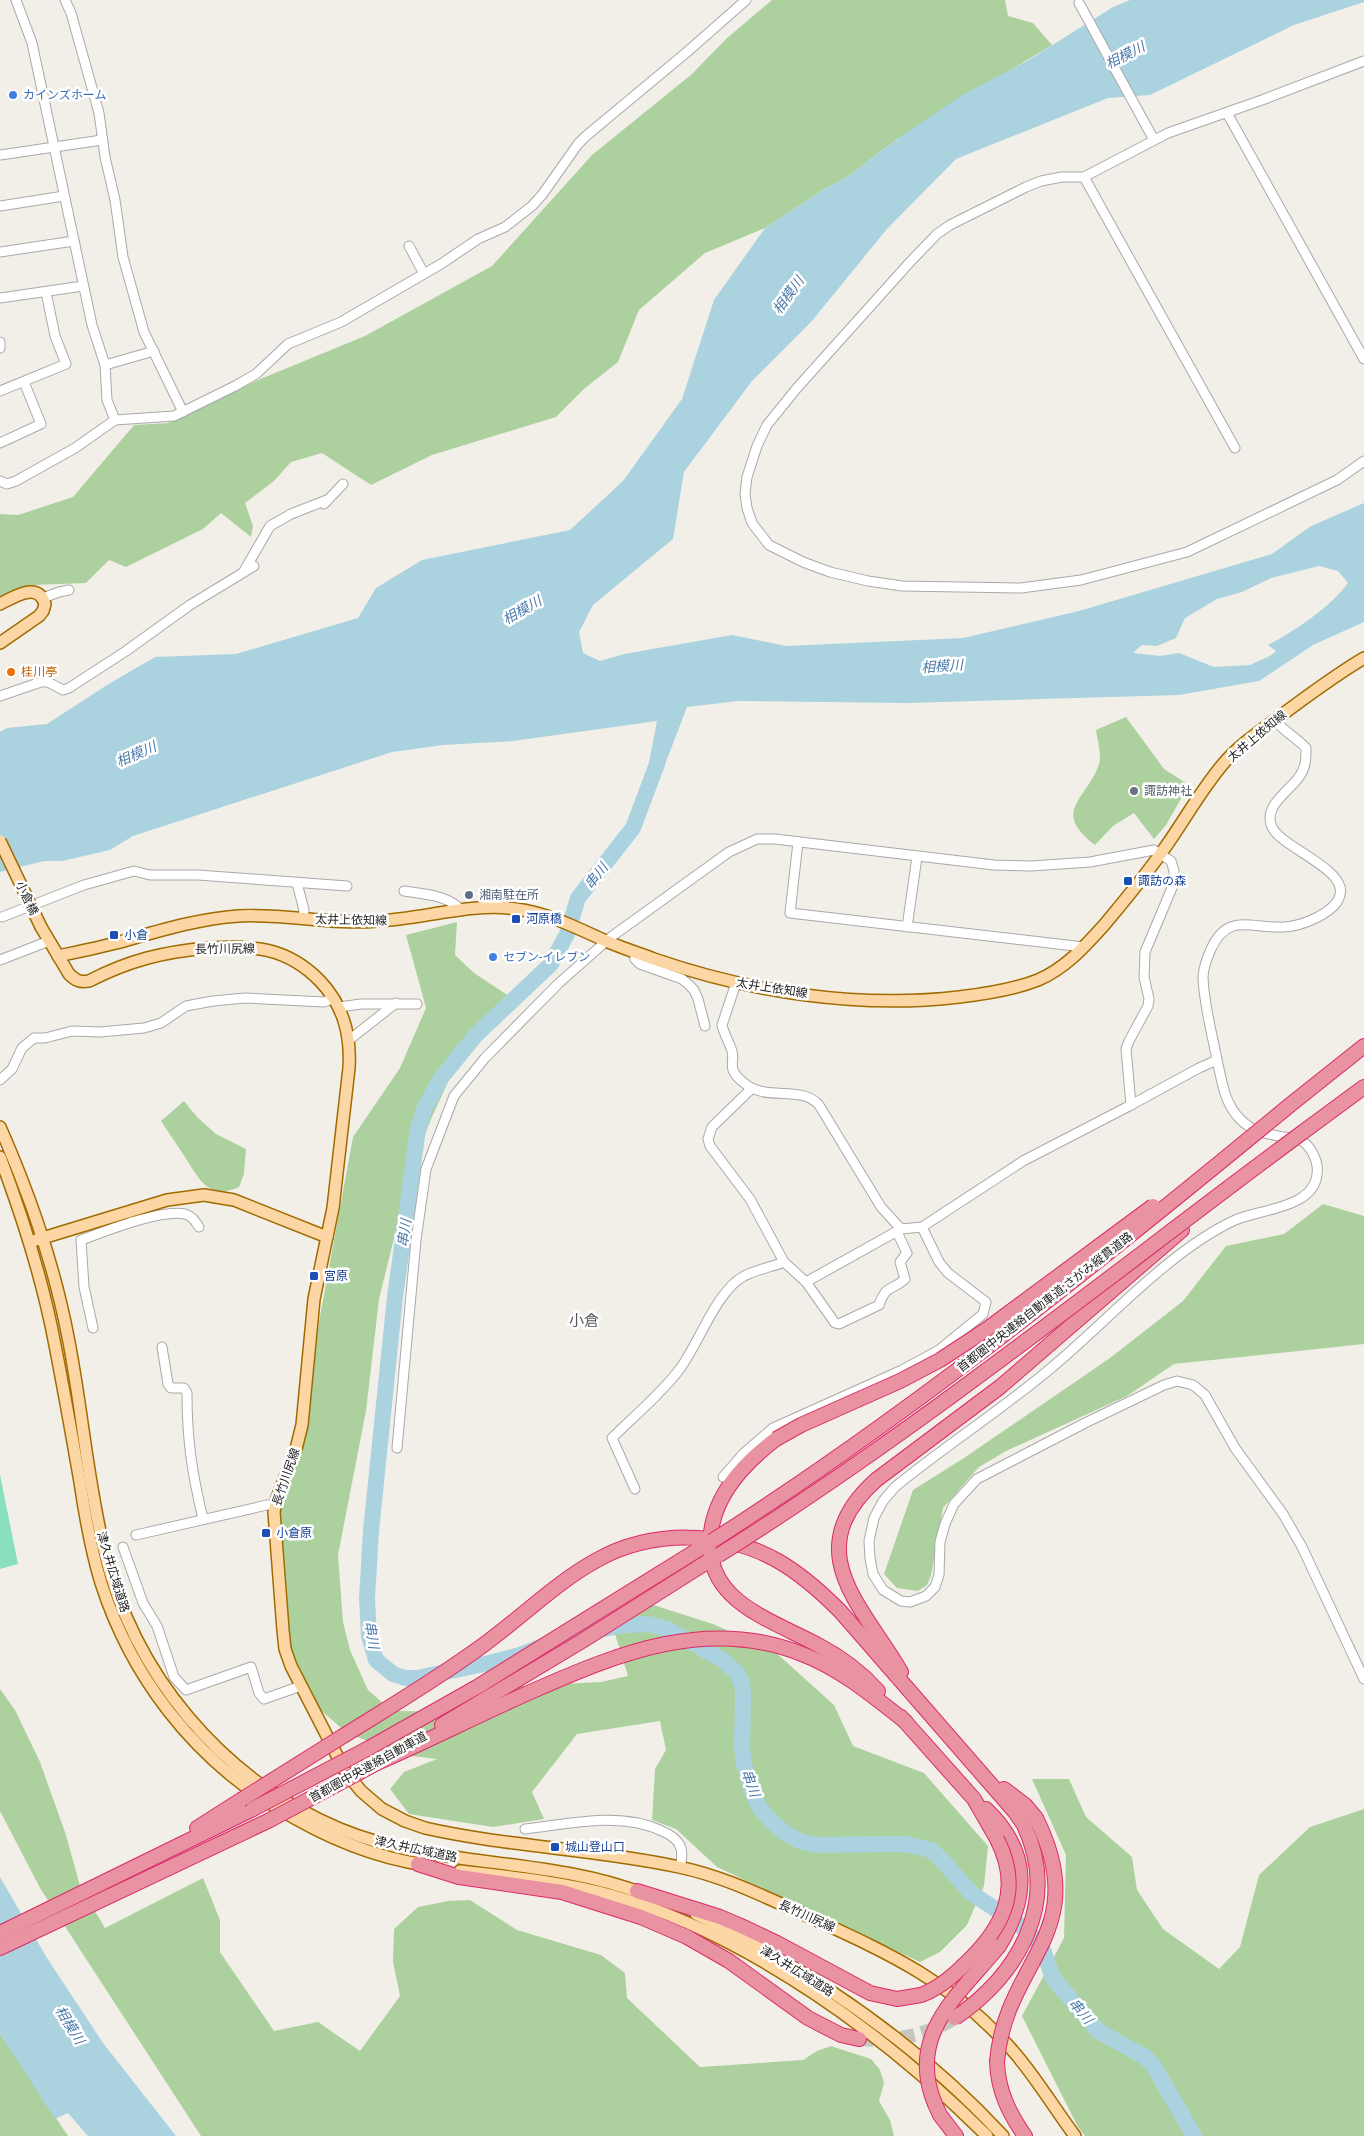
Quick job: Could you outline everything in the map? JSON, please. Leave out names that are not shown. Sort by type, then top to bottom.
[{"type":"highway","name":"首都圏中央連絡自動車道;さがみ縦貫道路","points":[[712,1541],[830,1461],[971,1359],[1119,1246],[1364,1046]]},
{"type":"highway","name":"首都圏中央連絡自動車道;さがみ縦貫道路","points":[[719,1554],[841,1475],[957,1392],[1364,1087]]},
{"type":"highway","points":[[956,2136],[940,2115],[930,2092],[926,2073],[928,2050],[934,2027],[951,2001],[999,1946],[1011,1926],[1018,1907],[1021,1889],[1021,1870],[1016,1854],[974,1799],[865,1676],[818,1644],[760,1617],[736,1600],[722,1583],[712,1556],[711,1533],[716,1512],[732,1482],[750,1460],[776,1439],[801,1425],[924,1369],[975,1337],[1163,1199],[1242,1134],[1290,1105]]},
{"type":"highway","points":[[919,1701],[888,1650],[860,1611],[844,1580],[839,1551],[843,1527],[849,1512],[861,1495],[876,1480],[1000,1387],[1253,1170]]},
{"type":"highway","points":[[0,1932],[137,1866],[193,1835],[241,1800],[446,1671],[494,1638],[574,1575],[604,1556],[638,1544],[663,1539],[688,1538],[726,1542],[764,1554],[797,1574],[828,1599],[981,1772],[1025,1805],[1039,1873],[1038,1895],[1031,1926],[1017,1954],[999,1978],[971,2006],[955,2018]]},
{"type":"highway","name":"首都圏中央連絡自動車道","points":[[193,1835],[253,1809],[369,1748],[477,1687],[712,1541]]},
{"type":"highway","name":"首都圏中央連絡自動車道","points":[[0,1948],[270,1820],[377,1763],[574,1646],[719,1554]]},
{"type":"highway","points":[[377,1763],[556,1680],[609,1659],[659,1644],[708,1638],[748,1640],[784,1648],[821,1662],[859,1685],[906,1722]]},
{"type":"highway","points":[[1025,2136],[1004,2099],[997,2062],[1000,2037],[1008,2013],[1044,1942],[1055,1906],[1056,1883],[1048,1842],[1030,1822]]},
{"type":"highway","points":[[637,1891],[720,1917],[746,1928],[870,1993],[897,1999],[921,1995],[941,1985],[960,1970],[979,1950],[999,1922],[1007,1902],[1009,1874],[1002,1837]]},
{"type":"highway","points":[[418,1864],[459,1877],[562,1892],[641,1916],[687,1937],[729,1961],[808,2018],[841,2035],[859,2039]]},
{"type":"main road","points":[[0,604],[25,592],[39,594],[45,604],[43,611],[0,643]]},
{"type":"main road","name":"太井上依知線","points":[[58,956],[117,943],[144,934],[219,918],[260,916],[364,922],[402,920],[461,910],[503,907],[519,909],[555,919],[634,952],[736,983],[832,998],[938,1000],[1016,987],[1054,972],[1084,947],[1161,853],[1222,765],[1235,751],[1320,686],[1364,658]]},
{"type":"main road","name":"小倉橋","points":[[0,841],[41,928]]},
{"type":"main road","name":"長竹川尻線","points":[[41,928],[69,974],[75,980],[85,982],[126,963],[160,954],[229,947],[258,948],[278,953],[304,966],[324,985],[336,1002],[345,1022],[349,1061],[333,1208],[314,1299],[302,1424],[293,1458],[275,1505],[275,1532],[284,1642],[288,1658],[329,1744],[345,1771],[364,1795],[385,1811],[416,1826],[464,1835],[680,1867],[719,1878],[881,1950],[925,1974],[954,1995],[993,2030],[1032,2076],[1075,2136]]},
{"type":"main road","name":"津久井広域道路","points":[[0,1127],[18,1170],[42,1238],[67,1332],[97,1516],[115,1589],[130,1626],[148,1662],[170,1695],[196,1727],[234,1764],[269,1790],[324,1822],[361,1837],[420,1852],[580,1876],[637,1891],[694,1914],[730,1932],[783,1962],[851,2005],[915,2054],[1003,2136]]},
{"type":"main road","name":"津久井広域道路","points":[[0,1156],[30,1242],[56,1345],[95,1562],[114,1619],[142,1673],[165,1706],[197,1745],[258,1796],[302,1824],[370,1852],[418,1864],[546,1881],[594,1891],[653,1909],[709,1934],[796,1983],[862,2028],[940,2092],[986,2136]]},
{"type":"main road","points":[[30,1242],[133,1217],[180,1197],[214,1195],[245,1204],[328,1237]]},
{"type":"street","points":[[16,0],[32,43],[83,286],[92,325],[105,365],[107,400],[115,420]]},
{"type":"street","points":[[65,0],[71,13],[99,113],[123,257],[144,332],[183,412]]},
{"type":"street","points":[[0,481],[7,484],[16,481],[75,448],[115,420],[174,416],[183,412],[256,374],[288,344],[341,322],[424,272],[442,264],[478,239],[505,227],[532,206],[586,136],[746,0]]},
{"type":"street","points":[[1079,4],[1151,136]]},
{"type":"street","points":[[1364,61],[1227,113],[1177,130],[1151,136],[1084,177],[1062,177],[1041,181],[944,230],[922,249],[796,388],[767,424],[757,446],[745,494],[752,523],[762,538],[777,550],[830,572],[868,581],[902,586],[990,589],[1021,588],[1081,580],[1187,552],[1337,480],[1364,461]]},
{"type":"street","points":[[1227,113],[1364,359]]},
{"type":"street","points":[[0,155],[55,149],[102,140]]},
{"type":"street","points":[[1084,177],[1235,448]]},
{"type":"street","points":[[0,206],[64,196]]},
{"type":"street","points":[[0,252],[74,241]]},
{"type":"street","points":[[409,246],[424,272]]},
{"type":"street","points":[[0,298],[83,286]]},
{"type":"street","points":[[0,392],[66,364],[55,336],[46,292]]},
{"type":"street","points":[[0,342],[0,348]]},
{"type":"street","points":[[105,365],[154,351]]},
{"type":"street","points":[[0,443],[41,424],[24,382]]},
{"type":"street","points":[[319,509],[343,484]]},
{"type":"street","points":[[241,575],[270,526],[291,514],[327,500]]},
{"type":"street","points":[[0,696],[42,682],[48,682],[63,690],[69,688],[126,651],[190,605],[254,566]]},
{"type":"street","points":[[43,598],[69,590]]},
{"type":"street","points":[[1276,720],[1280,726],[1297,738],[1306,748],[1306,762],[1301,774],[1279,798],[1272,812],[1271,826],[1278,836],[1330,871],[1340,887],[1339,900],[1327,912],[1304,924],[1279,928],[1235,924],[1226,929],[1216,939],[1206,960],[1203,976],[1225,1096],[1240,1119],[1248,1126],[1262,1134],[1300,1139],[1310,1148],[1317,1166],[1315,1183],[1310,1191],[1299,1201],[1247,1216],[1221,1227],[1195,1243],[1033,1383],[895,1487],[883,1501],[874,1518],[870,1531],[869,1550],[873,1574],[883,1590],[901,1602],[910,1602],[926,1596],[938,1581],[940,1542],[949,1513],[962,1494],[977,1479],[1085,1423],[1164,1385],[1184,1382],[1193,1385],[1206,1395],[1235,1448],[1284,1514],[1302,1547],[1364,1679]]},
{"type":"street","points":[[397,1448],[416,1240],[426,1169],[454,1096],[485,1058],[604,940],[729,852],[758,839],[774,839],[994,866],[1031,866],[1090,862],[1154,850],[1161,853],[1171,861],[1174,871],[1174,883],[1145,952],[1144,977],[1149,999],[1148,1006],[1128,1041],[1126,1049],[1131,1105]]},
{"type":"street","points":[[798,842],[790,913],[1084,947]]},
{"type":"street","points":[[908,927],[917,857]]},
{"type":"street","points":[[2,917],[84,885],[134,871],[150,875],[198,875],[347,886]]},
{"type":"street","points":[[297,883],[304,910],[303,919]]},
{"type":"street","points":[[404,891],[440,897],[461,910]]},
{"type":"street","points":[[0,960],[49,942]]},
{"type":"street","points":[[634,952],[635,959],[640,964],[682,979],[694,990],[705,1026]]},
{"type":"street","points":[[736,983],[722,1025],[732,1052],[733,1070],[737,1077],[751,1089],[780,1095],[806,1095],[813,1098],[881,1207],[899,1230],[907,1253],[900,1262],[905,1279],[888,1289],[880,1305],[839,1324],[834,1323],[806,1282],[784,1262],[750,1199],[710,1146],[708,1139],[712,1127],[751,1089]]},
{"type":"street","points":[[0,1080],[12,1069],[22,1048],[34,1038],[45,1038],[72,1031],[100,1032],[144,1028],[161,1023],[186,1006],[213,1001],[245,998],[336,1002],[344,1005],[417,1004]]},
{"type":"street","points":[[348,1040],[396,1003]]},
{"type":"street","points":[[806,1282],[899,1230],[922,1227],[1023,1162],[1217,1060]]},
{"type":"street","points":[[93,1328],[84,1287],[81,1240],[133,1217],[168,1213],[186,1214],[194,1218],[198,1227]]},
{"type":"street","points":[[722,1477],[773,1428],[902,1370],[939,1350],[983,1314],[986,1302],[948,1273],[939,1262],[922,1227]]},
{"type":"street","points":[[635,1489],[612,1438],[677,1373],[698,1343],[721,1297],[733,1284],[743,1276],[784,1262]]},
{"type":"street","points":[[162,1347],[168,1384],[172,1388],[184,1388],[187,1393],[187,1434],[192,1476],[203,1519]]},
{"type":"street","points":[[136,1535],[267,1504],[275,1505]]},
{"type":"street","points":[[123,1546],[143,1603],[157,1626],[174,1677],[186,1690],[251,1667],[264,1699],[301,1686]]},
{"type":"street","points":[[525,1829],[616,1819],[650,1825],[669,1834],[680,1842],[683,1856],[680,1867]]},
{"type":"green space","points":[[772,0],[1005,0],[1008,16],[1033,23],[1052,45],[897,139],[847,177],[823,190],[765,228],[705,253],[639,310],[618,362],[584,389],[556,417],[432,455],[371,485],[322,453],[291,462],[274,481],[245,503],[253,526],[251,537],[221,513],[203,529],[126,567],[109,560],[86,583],[33,585],[0,600],[0,514],[18,515],[73,497],[134,425],[168,423],[258,380],[365,336],[492,266],[592,155],[692,74],[726,39]]},
{"type":"green space","points":[[1126,717],[1164,769],[1189,785],[1166,825],[1154,839],[1134,813],[1113,826],[1095,845],[1082,833],[1075,823],[1073,814],[1099,764],[1100,752],[1096,730]]},
{"type":"green space","points":[[457,922],[455,955],[474,973],[512,998],[454,1069],[431,1119],[410,1174],[379,1299],[366,1411],[338,1555],[343,1622],[350,1650],[368,1690],[392,1711],[474,1712],[499,1693],[522,1686],[601,1682],[628,1676],[610,1618],[644,1602],[713,1624],[774,1651],[834,1705],[853,1746],[924,1773],[988,1846],[984,1886],[967,1925],[940,1952],[920,1962],[717,1867],[676,1829],[652,1820],[655,1769],[666,1750],[660,1721],[577,1734],[532,1792],[544,1819],[493,1827],[409,1814],[390,1789],[404,1772],[437,1759],[412,1756],[348,1734],[308,1699],[288,1642],[279,1508],[303,1441],[319,1322],[353,1137],[400,1068],[426,1008],[406,935]]},
{"type":"green space","points":[[184,1101],[197,1117],[216,1134],[246,1149],[244,1174],[239,1187],[229,1191],[220,1191],[206,1186],[195,1173],[161,1121]]},
{"type":"green space","points":[[1323,1204],[1364,1216],[1364,1344],[1174,1364],[1127,1396],[1006,1451],[979,1467],[943,1508],[931,1576],[927,1585],[918,1591],[897,1588],[884,1574],[913,1490],[964,1458],[1110,1358],[1183,1301],[1226,1246],[1284,1234]]},
{"type":"green space","points":[[0,1475],[18,1564],[0,1569]]},
{"type":"green space","points":[[0,1689],[15,1710],[40,1762],[66,1835],[80,1886],[105,1928],[203,1878],[220,1920],[220,1952],[274,2031],[318,2022],[360,2051],[400,1996],[393,1962],[394,1929],[418,1907],[448,1901],[470,1900],[517,1930],[601,1955],[625,1973],[627,1998],[700,2067],[803,2060],[817,2051],[831,2046],[871,2059],[880,2070],[884,2083],[879,2101],[890,2120],[894,2136],[201,2136],[40,1888],[0,1811]]},
{"type":"green space","points":[[1032,1779],[1069,1779],[1086,1817],[1132,1857],[1137,1890],[1163,1929],[1219,1969],[1240,1947],[1259,1875],[1310,1827],[1364,1809],[1364,2136],[1085,2136],[1078,2127],[1022,2016],[1064,1938],[1066,1855]]},
{"type":"green space","points":[[0,2034],[68,2136],[0,2136]]},
{"type":"water","name":"相模川","points":[[1130,0],[1364,0],[1364,2],[1294,25],[1150,95],[1108,98],[956,159],[887,229],[811,322],[752,381],[684,472],[673,539],[593,605],[579,632],[583,653],[600,661],[624,654],[732,635],[786,646],[963,638],[1079,611],[1272,554],[1311,526],[1364,503],[1364,622],[1313,645],[1259,681],[1179,695],[907,703],[738,701],[687,707],[656,788],[645,784],[657,721],[513,741],[443,745],[392,752],[133,836],[110,850],[62,861],[44,861],[0,872],[0,732],[7,728],[47,724],[107,685],[155,657],[236,654],[358,618],[376,588],[422,560],[570,530],[623,481],[682,399],[714,300],[765,228],[823,190],[847,177],[897,139],[964,94],[1027,61],[1113,7]],"holes":[[[1319,566],[1338,571],[1348,583],[1341,592],[1311,618],[1268,645],[1276,651],[1270,656],[1250,665],[1214,667],[1179,653],[1160,656],[1133,653],[1142,645],[1157,646],[1176,638],[1185,618],[1217,599],[1242,592],[1271,578]]]},
{"type":"water","name":"相模川","points":[[0,1877],[47,1958],[103,2043],[176,2136],[88,2136],[68,2113],[55,2119],[0,2034]]},
{"type":"waterway","name":"串川","points":[[657,764],[633,828],[578,898],[567,934],[551,964],[476,1035],[441,1078],[425,1107],[418,1129],[395,1297],[371,1531],[367,1599],[369,1636],[376,1660],[393,1674],[405,1678],[417,1678],[520,1655],[569,1636],[624,1625],[648,1624],[667,1629],[723,1660],[737,1673],[742,1683],[742,1748],[744,1764],[753,1794],[760,1808],[771,1821],[785,1833],[800,1841],[815,1845],[905,1844],[931,1850],[971,1893],[1020,1925],[1033,1937],[1043,1950],[1053,1978],[1098,2031],[1145,2057],[1153,2065],[1194,2136]]},
{"type":"tunnel","points":[[859,2039],[885,2040],[909,2036],[932,2029],[955,2018]]},
{"type":"place","name":"カインズホーム","points":[[13,95]]},
{"type":"place","name":"桂川亭","points":[[11,672]]},
{"type":"place","name":"諏訪神社","points":[[1134,791]]},
{"type":"place","name":"諏訪の森","points":[[1128,881]]},
{"type":"place","name":"湘南駐在所","points":[[469,895]]},
{"type":"place","name":"河原橋","points":[[516,919]]},
{"type":"place","name":"小倉","points":[[114,935]]},
{"type":"place","name":"セブン-イレブン","points":[[493,957]]},
{"type":"place","name":"宮原","points":[[314,1276]]},
{"type":"place","name":"小倉原","points":[[266,1533]]},
{"type":"place","name":"城山登山口","points":[[555,1847]]},
{"type":"district","name":"小倉","points":[[584,1321]]}]
